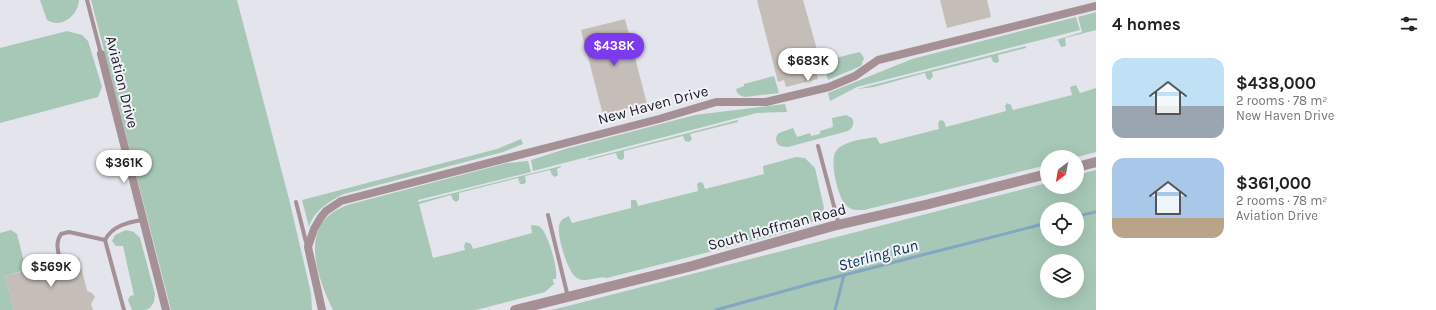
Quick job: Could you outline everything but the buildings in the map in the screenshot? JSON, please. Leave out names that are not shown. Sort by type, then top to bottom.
[{"type":"street","name":"New Haven Drive","points":[[308,247],[314,228],[326,211],[349,198],[716,102],[766,102],[829,87],[855,76],[878,60],[1096,6]]},
{"type":"street","name":"Aviation Drive","points":[[100,54],[166,310]]},
{"type":"street","points":[[1084,165],[1096,162]]},
{"type":"street","name":"South Hoffman Road","points":[[515,310],[692,266],[840,225],[1040,176]]},
{"type":"street","points":[[308,247],[322,310]]},
{"type":"lane","name":"Aviation Drive","points":[[87,0],[100,54]]},
{"type":"lane","points":[[818,146],[840,225]]},
{"type":"lane","points":[[296,202],[308,247]]},
{"type":"lane","points":[[548,215],[568,297]]},
{"type":"lane","points":[[124,310],[105,240],[117,227],[143,220]]},
{"type":"lane","points":[[60,261],[57,240],[61,234],[69,232],[105,240]]},
{"type":"green space","points":[[40,0],[79,0],[76,11],[72,16],[63,22],[58,23],[47,20]]},
{"type":"green space","points":[[91,0],[237,0],[289,199],[311,293],[312,310],[171,310]]},
{"type":"green space","points":[[1096,12],[1096,30],[1065,38],[1066,46],[1061,47],[1058,40],[1053,41],[1082,32],[1078,17]]},
{"type":"green space","points":[[1076,17],[1080,30],[857,87],[830,101],[828,93],[912,59]]},
{"type":"green space","points":[[67,31],[82,35],[88,41],[102,87],[98,97],[0,123],[0,48]]},
{"type":"green space","points":[[1026,46],[1026,48],[998,55],[999,61],[997,63],[993,62],[991,57],[932,72],[933,76],[930,80],[927,79],[925,73],[874,87],[857,89]]},
{"type":"green space","points":[[860,52],[864,58],[861,66],[828,80],[823,61]]},
{"type":"green space","points":[[774,76],[779,93],[745,97],[736,91],[736,89],[744,86],[744,84]]},
{"type":"green space","points":[[1076,85],[1080,93],[1096,88],[1096,152],[1084,155],[1084,150],[1040,150],[1040,167],[864,210],[849,208],[840,196],[834,171],[834,156],[836,151],[844,145],[854,141],[876,137],[880,144],[939,129],[938,123],[940,120],[944,121],[946,127],[1006,111],[1005,106],[1007,103],[1011,105],[1013,110],[1072,95],[1070,87]]},
{"type":"green space","points":[[785,104],[787,112],[757,113],[533,171],[531,160],[565,149],[695,115]]},
{"type":"green space","points":[[846,115],[852,118],[853,122],[852,127],[848,131],[788,147],[780,146],[777,143],[776,137],[779,133],[793,128],[797,137],[810,133],[811,136],[820,134],[820,131],[833,127],[832,118]]},
{"type":"green space","points":[[738,120],[738,122],[690,134],[692,139],[689,142],[685,141],[683,136],[624,151],[624,158],[622,160],[618,159],[616,153],[588,159]]},
{"type":"green space","points":[[521,139],[523,144],[503,152],[344,194],[322,208],[314,216],[309,227],[302,200],[497,149]]},
{"type":"green space","points":[[796,157],[805,158],[815,168],[824,208],[821,216],[815,221],[795,227],[795,230],[607,278],[604,277],[581,280],[577,278],[570,270],[564,254],[559,231],[560,222],[569,216],[572,223],[631,208],[631,200],[636,200],[638,206],[698,191],[697,184],[700,182],[703,183],[705,189],[764,174],[763,166]]},
{"type":"green space","points":[[528,161],[531,172],[418,200],[418,202],[561,166],[557,169],[558,175],[555,177],[552,175],[550,170],[525,176],[526,182],[524,184],[520,184],[518,178],[459,193],[459,200],[456,202],[453,200],[451,195],[419,204],[433,258],[465,250],[464,246],[466,242],[471,244],[473,249],[532,233],[531,225],[539,226],[546,235],[549,243],[554,259],[556,274],[556,279],[553,279],[553,282],[555,283],[545,292],[476,310],[333,310],[321,280],[315,249],[317,235],[323,222],[334,212],[351,204],[507,163]]},
{"type":"green space","points":[[1096,170],[1096,310],[552,310],[1040,185],[1040,194],[1084,194],[1084,173]]},
{"type":"green space","points":[[11,230],[17,234],[26,270],[5,276],[14,310],[0,310],[0,233]]},
{"type":"green space","points":[[126,230],[134,232],[140,238],[155,294],[154,302],[150,308],[145,310],[132,310],[128,300],[130,296],[134,295],[123,246],[116,246],[112,241],[115,235]]},
{"type":"waterway","name":"Sterling Run","points":[[1084,215],[1096,212]]},
{"type":"waterway","name":"Sterling Run","points":[[716,310],[813,283],[1040,225]]},
{"type":"waterway","points":[[835,310],[844,275]]}]
